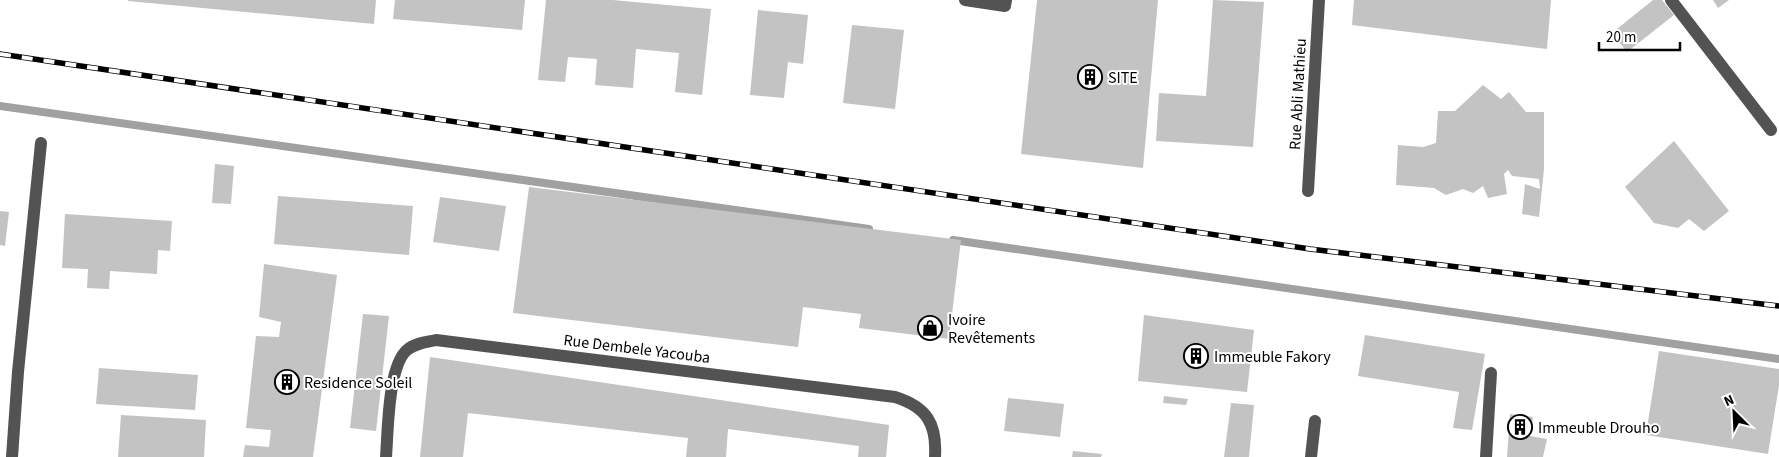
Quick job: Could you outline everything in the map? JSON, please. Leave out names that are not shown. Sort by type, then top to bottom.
[{"type":"street","points":[[965,0],[1005,6],[1006,0]]},
{"type":"street","name":"Rue Abli Mathieu","points":[[1308,191],[1319,0]]},
{"type":"street","points":[[1672,0],[1771,130]]},
{"type":"street","points":[[12,457],[18,372],[41,144]]},
{"type":"street","name":"Rue Dembele Yacouba","points":[[386,457],[393,377],[397,364],[407,350],[420,343],[436,340],[896,396],[910,402],[925,414],[934,428],[935,457]]},
{"type":"street","points":[[1486,457],[1491,373]]},
{"type":"street","points":[[1311,457],[1315,421]]},
{"type":"building","points":[[128,0],[376,0],[374,24]]},
{"type":"building","points":[[395,0],[525,0],[522,30],[393,19]]},
{"type":"building","points":[[546,0],[613,0],[711,9],[702,95],[675,92],[679,53],[636,49],[633,88],[595,85],[597,59],[568,57],[565,82],[538,80]]},
{"type":"building","name":"SITE","points":[[1037,0],[1158,0],[1143,168],[1021,154]]},
{"type":"building","points":[[1213,0],[1264,2],[1253,147],[1156,141],[1159,93],[1206,96]]},
{"type":"building","points":[[1354,0],[1551,0],[1547,49],[1352,25]]},
{"type":"building","points":[[1653,0],[1662,0],[1674,15],[1627,52],[1612,33]]},
{"type":"building","points":[[1713,0],[1729,0],[1718,8]]},
{"type":"building","points":[[758,10],[808,15],[803,64],[788,62],[784,98],[750,95]]},
{"type":"building","points":[[852,25],[904,30],[895,109],[843,103]]},
{"type":"building","points":[[1483,85],[1501,99],[1509,92],[1526,112],[1544,112],[1544,169],[1539,217],[1522,214],[1525,184],[1540,189],[1539,179],[1512,176],[1508,170],[1504,174],[1507,194],[1488,198],[1483,186],[1473,193],[1463,189],[1446,195],[1434,188],[1396,185],[1398,145],[1423,147],[1436,143],[1438,111],[1455,111]]},
{"type":"building","points":[[1674,141],[1729,211],[1704,231],[1689,219],[1678,228],[1654,223],[1625,187]]},
{"type":"building","points":[[215,164],[234,166],[231,204],[212,203]]},
{"type":"building","points":[[529,187],[961,240],[949,339],[859,328],[861,314],[803,307],[798,347],[513,313]]},
{"type":"building","points":[[278,196],[413,206],[409,255],[274,244]]},
{"type":"building","points":[[440,197],[506,206],[499,251],[433,242]]},
{"type":"building","points":[[0,211],[9,212],[5,246],[0,245]]},
{"type":"building","points":[[65,214],[172,221],[170,251],[158,250],[157,274],[110,271],[109,289],[87,288],[88,269],[62,268]]},
{"type":"building","name":"Residence Soleil","points":[[264,264],[337,275],[313,457],[243,457],[245,445],[269,447],[271,430],[246,428],[256,336],[279,337],[281,322],[259,317]]},
{"type":"building","points":[[363,314],[389,316],[376,431],[350,428]]},
{"type":"building","name":"Immeuble Fakory","points":[[1144,315],[1254,330],[1247,392],[1138,381]]},
{"type":"building","points":[[1365,335],[1485,354],[1472,430],[1453,428],[1459,392],[1358,376]]},
{"type":"building","points":[[1659,351],[1779,369],[1779,385],[1768,454],[1646,435]]},
{"type":"building","points":[[430,357],[889,425],[886,457],[858,457],[859,446],[728,429],[726,457],[686,457],[688,438],[468,413],[463,457],[420,457]]},
{"type":"building","points":[[99,368],[198,375],[195,410],[96,404]]},
{"type":"building","points":[[1164,396],[1188,399],[1186,405],[1163,403]]},
{"type":"building","points":[[1008,398],[1064,404],[1060,437],[1004,431]]},
{"type":"building","points":[[1231,403],[1254,405],[1249,457],[1224,457]]},
{"type":"building","name":"Immeuble Drouho","points":[[1510,414],[1533,417],[1530,436],[1547,439],[1543,457],[1507,457]]},
{"type":"building","points":[[121,415],[206,420],[204,457],[118,457]]},
{"type":"building","points":[[1073,451],[1102,454],[1101,457],[1072,457]]},
{"type":"waterway","points":[[0,106],[869,229]]},
{"type":"waterway","points":[[953,240],[1779,359]]},
{"type":"railway","points":[[0,54],[1310,249],[1779,306]]},
{"type":"place","name":"SITE","points":[[1090,77]]},
{"type":"place","name":"Ivoire Revêtements","points":[[930,328]]},
{"type":"place","name":"Immeuble Fakory","points":[[1196,356]]},
{"type":"place","name":"Residence Soleil","points":[[287,382]]},
{"type":"place","name":"Immeuble Drouho","points":[[1520,427]]}]
